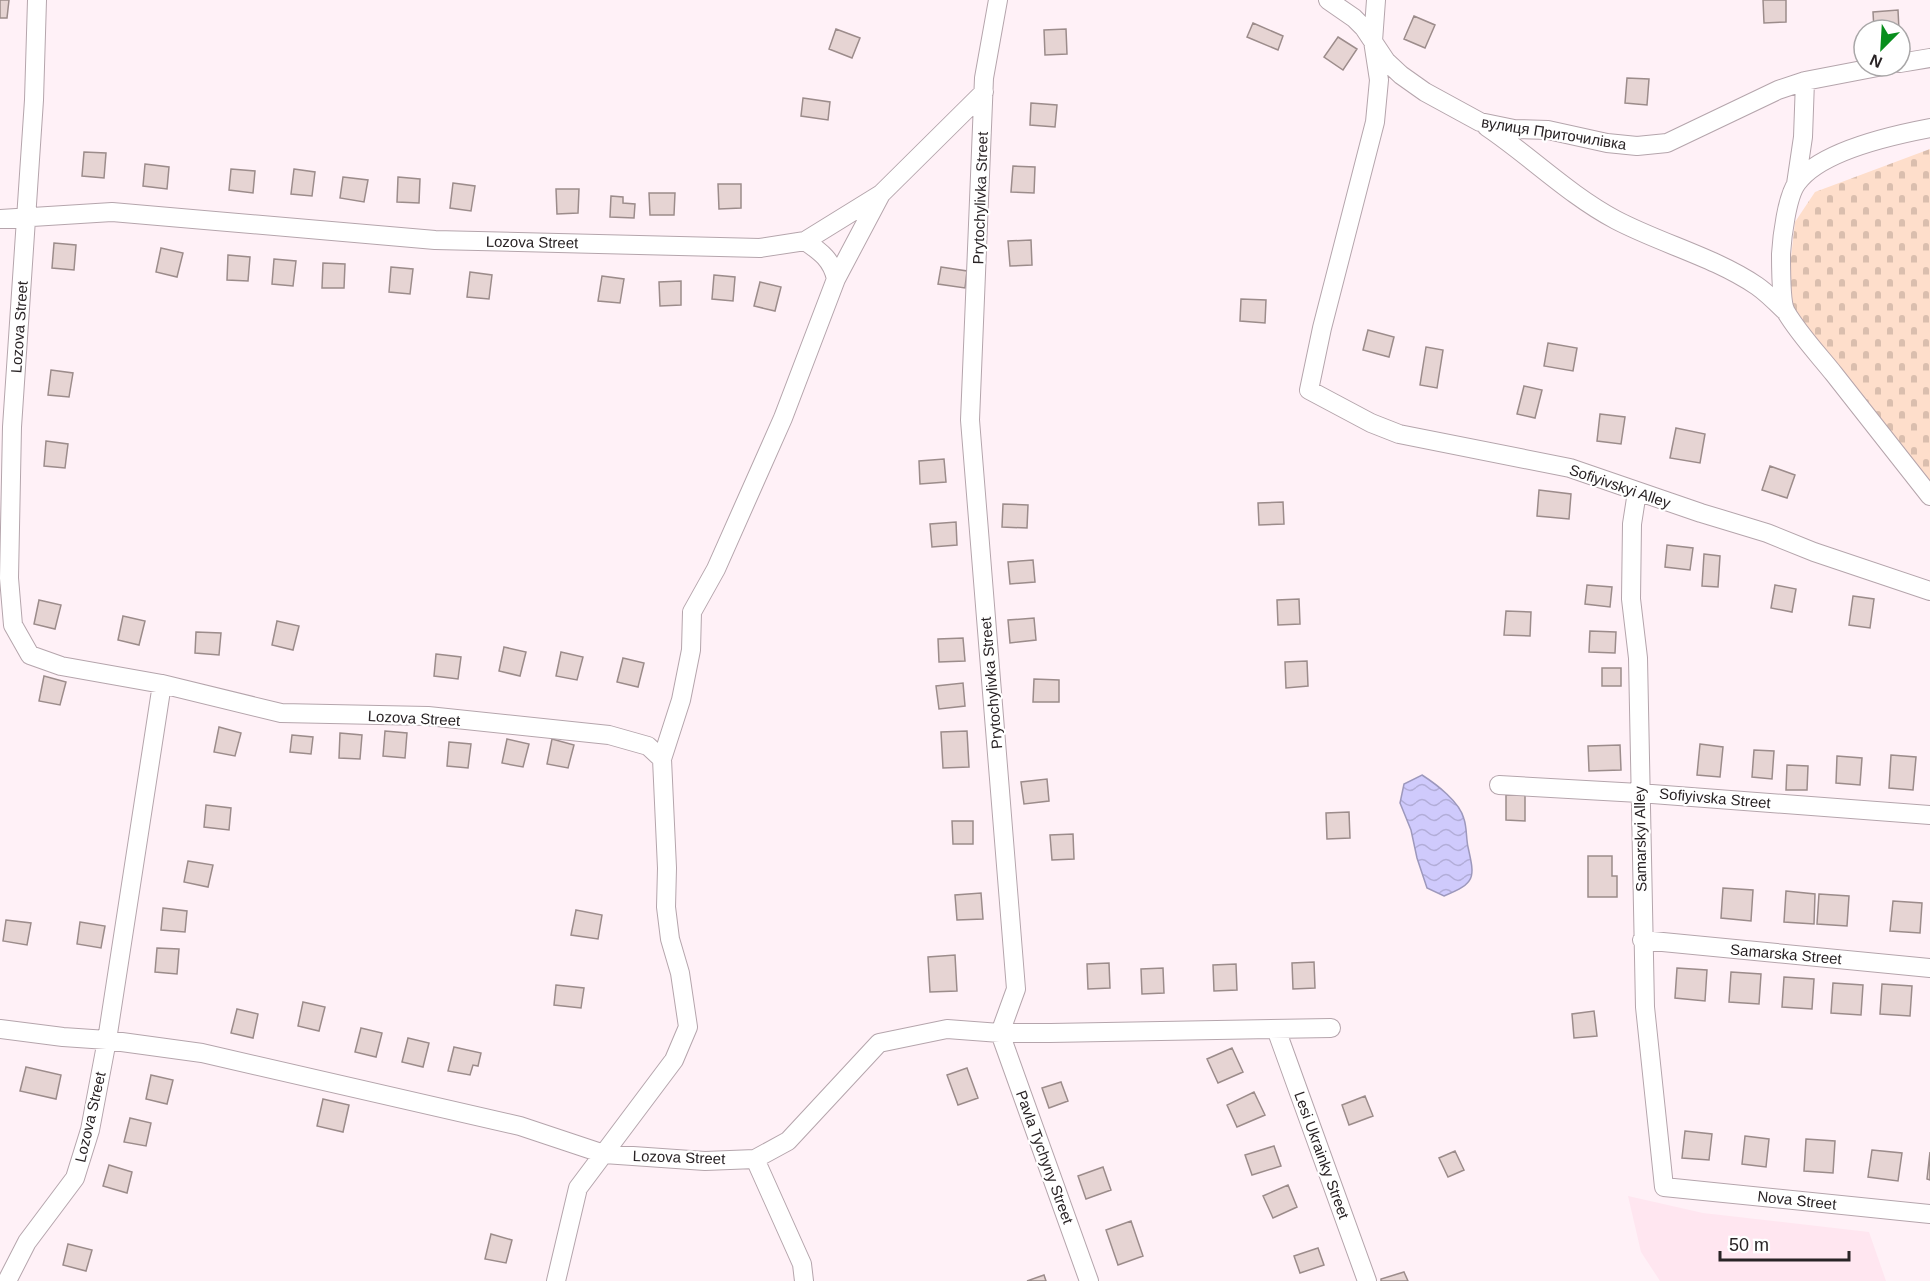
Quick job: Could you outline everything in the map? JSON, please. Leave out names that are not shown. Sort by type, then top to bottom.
[{"type":"street","name":"Lozova Street","points":[[37,0],[34,100],[12,428],[9,578],[13,625],[30,655],[61,666],[162,684],[281,712],[428,717],[609,735],[648,746],[662,759]]},
{"type":"street","name":"Prytochylivka Street","points":[[998,0],[984,78],[970,420],[1016,989],[1000,1033]]},
{"type":"street","name":"вулиця Приточилівка","points":[[1328,0],[1354,18],[1393,69],[1425,92],[1480,122],[1514,129],[1548,130],[1607,143],[1655,145],[1682,137],[1778,90],[1805,81],[1852,72]]},
{"type":"street","points":[[1373,41],[1376,0]]},
{"type":"street","name":"Sofiyivskyi Alley","points":[[1373,41],[1378,80],[1375,122],[1322,328],[1309,390],[1371,423],[1399,434],[1570,468],[1767,533],[1814,552],[1930,591]]},
{"type":"street","points":[[1912,61],[1930,58]]},
{"type":"street","points":[[1784,310],[1782,244],[1786,216],[1796,184],[1803,137],[1805,81]]},
{"type":"street","name":"Lozova Street","points":[[0,219],[112,212],[435,240],[760,248],[805,241],[881,194],[984,92]]},
{"type":"street","points":[[1480,122],[1518,148],[1590,205],[1756,286],[1784,310],[1930,496]]},
{"type":"street","points":[[1796,184],[1809,171],[1838,154],[1898,134],[1930,128]]},
{"type":"street","points":[[556,1281],[578,1188],[674,1060],[688,1027],[680,973],[670,939],[666,908],[668,868],[662,759],[681,700],[691,650],[692,612],[716,568],[778,428],[836,279],[881,194]]},
{"type":"street","points":[[805,241],[823,254],[833,266],[836,279]]},
{"type":"street","name":"Samarskyi Alley","points":[[1637,492],[1632,524],[1631,599],[1638,658],[1642,940],[1645,1007],[1664,1187]]},
{"type":"street","name":"Lozova Street","points":[[7,1281],[27,1242],[75,1178],[90,1130],[107,1040],[162,684]]},
{"type":"street","name":"Sofiyivska Street","points":[[1499,785],[1639,792],[1930,815]]},
{"type":"street","name":"Samarska Street","points":[[1642,940],[1930,968]]},
{"type":"street","points":[[804,1281],[802,1264],[755,1159],[788,1141],[879,1043],[947,1029],[1000,1033],[1331,1028]]},
{"type":"street","name":"Lozova Street","points":[[0,1029],[202,1053],[520,1126],[604,1154],[705,1161],[755,1159]]},
{"type":"street","name":"Lesi Ukrainky Street","points":[[1276,1029],[1367,1281]]},
{"type":"street","name":"Pavla Tychyny Street","points":[[1000,1033],[1089,1281]]},
{"type":"street","name":"Nova Street","points":[[1664,1187],[1930,1214]]},
{"type":"shaded area","points":[[1628,1196],[1703,1213],[1869,1232],[1886,1281],[1660,1281],[1641,1252]]},
{"type":"green space","points":[[1930,149],[1930,492],[1796,323],[1787,293],[1795,222],[1815,192]]},
{"type":"water","points":[[1422,775],[1453,800],[1462,813],[1466,826],[1472,866],[1471,878],[1462,887],[1444,896],[1427,888],[1411,830],[1400,803],[1404,784]]},
{"type":"building","points":[[0,0],[9,0],[7,18],[0,18]]},
{"type":"building","points":[[1763,0],[1786,0],[1786,22],[1764,23]]},
{"type":"building","points":[[1898,10],[1898,18],[1873,18],[1873,12]]},
{"type":"building","points":[[1414,16],[1435,25],[1425,48],[1404,39]]},
{"type":"building","points":[[1253,23],[1283,36],[1278,50],[1247,37]]},
{"type":"building","points":[[836,29],[860,38],[852,58],[829,49]]},
{"type":"building","points":[[1066,29],[1067,54],[1045,55],[1044,30]]},
{"type":"building","points":[[1338,37],[1357,49],[1343,70],[1324,57]]},
{"type":"building","points":[[1627,78],[1649,79],[1647,105],[1625,103]]},
{"type":"building","points":[[803,98],[830,102],[828,120],[801,116]]},
{"type":"building","points":[[1031,103],[1057,105],[1055,127],[1030,125]]},
{"type":"building","points":[[84,152],[106,153],[104,178],[82,176]]},
{"type":"building","points":[[145,164],[169,167],[167,189],[143,186]]},
{"type":"building","points":[[1013,166],[1035,167],[1034,193],[1011,192]]},
{"type":"building","points":[[231,169],[255,171],[253,193],[229,190]]},
{"type":"building","points":[[294,169],[315,172],[312,196],[291,194]]},
{"type":"building","points":[[343,177],[368,180],[364,202],[340,198]]},
{"type":"building","points":[[398,177],[420,179],[419,203],[397,202]]},
{"type":"building","points":[[453,183],[475,186],[471,211],[450,208]]},
{"type":"building","points":[[718,184],[741,184],[741,208],[719,209]]},
{"type":"building","points":[[556,189],[579,189],[578,213],[557,214]]},
{"type":"building","points":[[649,193],[675,193],[674,215],[650,215]]},
{"type":"building","points":[[611,196],[623,197],[623,203],[635,204],[634,218],[610,217]]},
{"type":"building","points":[[1031,240],[1032,265],[1010,266],[1008,241]]},
{"type":"building","points":[[54,243],[76,245],[74,270],[52,268]]},
{"type":"building","points":[[161,248],[183,253],[177,277],[156,272]]},
{"type":"building","points":[[228,255],[250,257],[248,281],[227,280]]},
{"type":"building","points":[[274,259],[296,261],[293,286],[272,284]]},
{"type":"building","points":[[323,263],[345,264],[344,288],[322,288]]},
{"type":"building","points":[[391,267],[413,269],[410,294],[389,292]]},
{"type":"building","points":[[941,267],[967,271],[965,288],[938,284]]},
{"type":"building","points":[[470,272],[492,275],[489,299],[467,297]]},
{"type":"building","points":[[714,275],[735,277],[733,301],[712,299]]},
{"type":"building","points":[[602,276],[624,279],[620,303],[598,301]]},
{"type":"building","points":[[681,281],[681,305],[660,306],[659,282]]},
{"type":"building","points":[[760,282],[781,287],[775,311],[754,306]]},
{"type":"building","points":[[1241,299],[1266,300],[1265,323],[1240,321]]},
{"type":"building","points":[[1368,330],[1394,337],[1389,357],[1363,350]]},
{"type":"building","points":[[1548,343],[1577,348],[1573,371],[1544,366]]},
{"type":"building","points":[[1426,347],[1443,350],[1437,388],[1420,385]]},
{"type":"building","points":[[51,370],[73,373],[69,397],[48,395]]},
{"type":"building","points":[[1524,386],[1542,390],[1535,418],[1517,414]]},
{"type":"building","points":[[1600,414],[1625,417],[1621,444],[1597,441]]},
{"type":"building","points":[[1676,428],[1705,434],[1700,463],[1670,458]]},
{"type":"building","points":[[46,441],[68,444],[65,468],[44,466]]},
{"type":"building","points":[[944,459],[946,482],[920,484],[919,461]]},
{"type":"building","points":[[1770,466],[1795,475],[1787,498],[1762,490]]},
{"type":"building","points":[[1539,490],[1571,494],[1569,519],[1537,516]]},
{"type":"building","points":[[1283,502],[1284,524],[1259,525],[1258,503]]},
{"type":"building","points":[[1003,504],[1028,505],[1027,528],[1002,527]]},
{"type":"building","points":[[956,522],[957,545],[932,547],[930,524]]},
{"type":"building","points":[[1667,545],[1693,548],[1690,570],[1665,567]]},
{"type":"building","points":[[1704,554],[1720,556],[1718,587],[1702,586]]},
{"type":"building","points":[[1033,560],[1035,582],[1010,584],[1008,562]]},
{"type":"building","points":[[1587,585],[1612,587],[1610,607],[1585,604]]},
{"type":"building","points":[[1775,585],[1796,589],[1792,612],[1771,608]]},
{"type":"building","points":[[1853,596],[1874,599],[1870,628],[1849,625]]},
{"type":"building","points":[[1299,599],[1300,624],[1278,625],[1277,600]]},
{"type":"building","points":[[39,600],[61,605],[55,629],[34,624]]},
{"type":"building","points":[[1506,611],[1531,612],[1530,636],[1504,635]]},
{"type":"building","points":[[123,616],[145,621],[139,645],[118,640]]},
{"type":"building","points":[[1034,618],[1036,640],[1010,643],[1008,620]]},
{"type":"building","points":[[277,621],[299,626],[293,650],[272,645]]},
{"type":"building","points":[[1590,631],[1616,632],[1615,653],[1589,652]]},
{"type":"building","points":[[196,632],[221,633],[219,655],[195,653]]},
{"type":"building","points":[[963,638],[965,661],[939,662],[938,639]]},
{"type":"building","points":[[504,647],[526,652],[520,676],[499,671]]},
{"type":"building","points":[[561,652],[583,657],[577,680],[556,676]]},
{"type":"building","points":[[436,654],[461,657],[458,679],[434,676]]},
{"type":"building","points":[[623,658],[644,663],[638,687],[617,682]]},
{"type":"building","points":[[1307,661],[1308,686],[1286,688],[1285,662]]},
{"type":"building","points":[[1602,668],[1621,668],[1621,686],[1602,686]]},
{"type":"building","points":[[44,676],[66,682],[60,705],[39,701]]},
{"type":"building","points":[[1034,679],[1059,680],[1059,702],[1033,702]]},
{"type":"building","points":[[963,683],[965,706],[939,709],[936,686]]},
{"type":"building","points":[[219,727],[241,733],[235,756],[214,752]]},
{"type":"building","points":[[385,731],[407,733],[405,758],[383,756]]},
{"type":"building","points":[[967,731],[969,767],[943,768],[941,732]]},
{"type":"building","points":[[340,733],[362,735],[360,759],[339,758]]},
{"type":"building","points":[[292,735],[313,737],[311,754],[290,752]]},
{"type":"building","points":[[507,739],[529,744],[523,767],[502,763]]},
{"type":"building","points":[[552,739],[574,745],[568,768],[547,764]]},
{"type":"building","points":[[449,742],[471,744],[468,768],[447,766]]},
{"type":"building","points":[[1700,744],[1723,747],[1720,777],[1697,775]]},
{"type":"building","points":[[1620,745],[1621,770],[1589,771],[1588,746]]},
{"type":"building","points":[[1754,750],[1774,751],[1772,779],[1752,777]]},
{"type":"building","points":[[1891,755],[1916,757],[1913,790],[1889,788]]},
{"type":"building","points":[[1837,756],[1862,758],[1860,785],[1836,783]]},
{"type":"building","points":[[1787,765],[1808,766],[1807,790],[1786,790]]},
{"type":"building","points":[[1047,779],[1049,801],[1024,804],[1021,782]]},
{"type":"building","points":[[1506,795],[1525,795],[1525,821],[1506,820]]},
{"type":"building","points":[[206,805],[231,808],[229,830],[204,827]]},
{"type":"building","points":[[1349,812],[1350,838],[1327,839],[1326,813]]},
{"type":"building","points":[[952,821],[973,821],[973,844],[953,844]]},
{"type":"building","points":[[1073,834],[1074,859],[1052,860],[1050,835]]},
{"type":"building","points":[[1588,856],[1612,856],[1612,876],[1617,876],[1617,897],[1588,897]]},
{"type":"building","points":[[188,861],[213,865],[208,887],[184,882]]},
{"type":"building","points":[[1723,888],[1753,890],[1751,921],[1721,918]]},
{"type":"building","points":[[1786,891],[1815,894],[1814,924],[1784,922]]},
{"type":"building","points":[[981,893],[983,919],[957,920],[955,895]]},
{"type":"building","points":[[1819,894],[1849,896],[1847,926],[1817,924]]},
{"type":"building","points":[[1893,901],[1922,903],[1920,933],[1890,931]]},
{"type":"building","points":[[163,908],[187,911],[185,932],[161,930]]},
{"type":"building","points":[[576,910],[602,915],[598,939],[571,935]]},
{"type":"building","points":[[6,920],[31,923],[27,945],[3,941]]},
{"type":"building","points":[[80,922],[105,926],[101,948],[77,944]]},
{"type":"building","points":[[157,948],[179,949],[177,974],[155,972]]},
{"type":"building","points":[[955,955],[957,991],[930,992],[928,957]]},
{"type":"building","points":[[1314,962],[1315,988],[1293,989],[1292,963]]},
{"type":"building","points":[[1109,963],[1110,988],[1088,989],[1087,964]]},
{"type":"building","points":[[1236,964],[1237,990],[1214,991],[1213,965]]},
{"type":"building","points":[[1163,968],[1164,993],[1142,994],[1141,969]]},
{"type":"building","points":[[1677,968],[1707,970],[1705,1001],[1675,998]]},
{"type":"building","points":[[1731,972],[1761,974],[1759,1004],[1729,1002]]},
{"type":"building","points":[[1784,977],[1814,979],[1812,1009],[1782,1007]]},
{"type":"building","points":[[1833,983],[1863,985],[1861,1015],[1831,1013]]},
{"type":"building","points":[[1882,984],[1912,986],[1910,1016],[1880,1014]]},
{"type":"building","points":[[556,985],[584,988],[581,1008],[554,1005]]},
{"type":"building","points":[[303,1002],[325,1007],[319,1031],[298,1026]]},
{"type":"building","points":[[237,1009],[258,1014],[253,1038],[231,1033]]},
{"type":"building","points":[[1594,1011],[1597,1036],[1574,1038],[1572,1014]]},
{"type":"building","points":[[361,1028],[382,1033],[376,1057],[355,1052]]},
{"type":"building","points":[[408,1038],[429,1043],[423,1067],[402,1062]]},
{"type":"building","points":[[454,1047],[481,1053],[478,1066],[473,1065],[470,1075],[448,1071]]},
{"type":"building","points":[[1232,1048],[1243,1072],[1218,1083],[1207,1059]]},
{"type":"building","points":[[26,1067],[61,1075],[56,1099],[20,1091]]},
{"type":"building","points":[[967,1068],[978,1098],[958,1105],[947,1075]]},
{"type":"building","points":[[151,1075],[173,1080],[167,1104],[146,1099]]},
{"type":"building","points":[[1061,1082],[1068,1101],[1049,1108],[1042,1088]]},
{"type":"building","points":[[1254,1092],[1265,1115],[1237,1127],[1227,1105]]},
{"type":"building","points":[[1365,1096],[1373,1116],[1349,1125],[1342,1105]]},
{"type":"building","points":[[323,1099],[349,1105],[343,1132],[317,1126]]},
{"type":"building","points":[[130,1118],[151,1123],[146,1146],[124,1142]]},
{"type":"building","points":[[1685,1131],[1712,1134],[1709,1160],[1682,1158]]},
{"type":"building","points":[[1745,1136],[1769,1139],[1766,1167],[1742,1164]]},
{"type":"building","points":[[1806,1139],[1835,1141],[1833,1173],[1804,1171]]},
{"type":"building","points":[[1274,1146],[1281,1166],[1252,1175],[1245,1155]]},
{"type":"building","points":[[1872,1150],[1902,1153],[1898,1181],[1868,1177]]},
{"type":"building","points":[[1455,1151],[1464,1170],[1448,1177],[1439,1158]]},
{"type":"building","points":[[1930,1152],[1930,1180],[1927,1179]]},
{"type":"building","points":[[109,1165],[132,1172],[127,1193],[103,1186]]},
{"type":"building","points":[[1103,1167],[1111,1190],[1086,1199],[1078,1176]]},
{"type":"building","points":[[1288,1185],[1297,1207],[1273,1218],[1263,1196]]},
{"type":"building","points":[[1131,1221],[1143,1256],[1118,1265],[1106,1230]]},
{"type":"building","points":[[491,1234],[512,1240],[506,1263],[485,1259]]},
{"type":"building","points":[[68,1244],[92,1250],[86,1271],[63,1265]]},
{"type":"building","points":[[1318,1248],[1324,1265],[1300,1273],[1294,1256]]},
{"type":"building","points":[[1404,1272],[1408,1281],[1381,1281],[1381,1279]]},
{"type":"building","points":[[1044,1275],[1046,1281],[1027,1281]]}]
